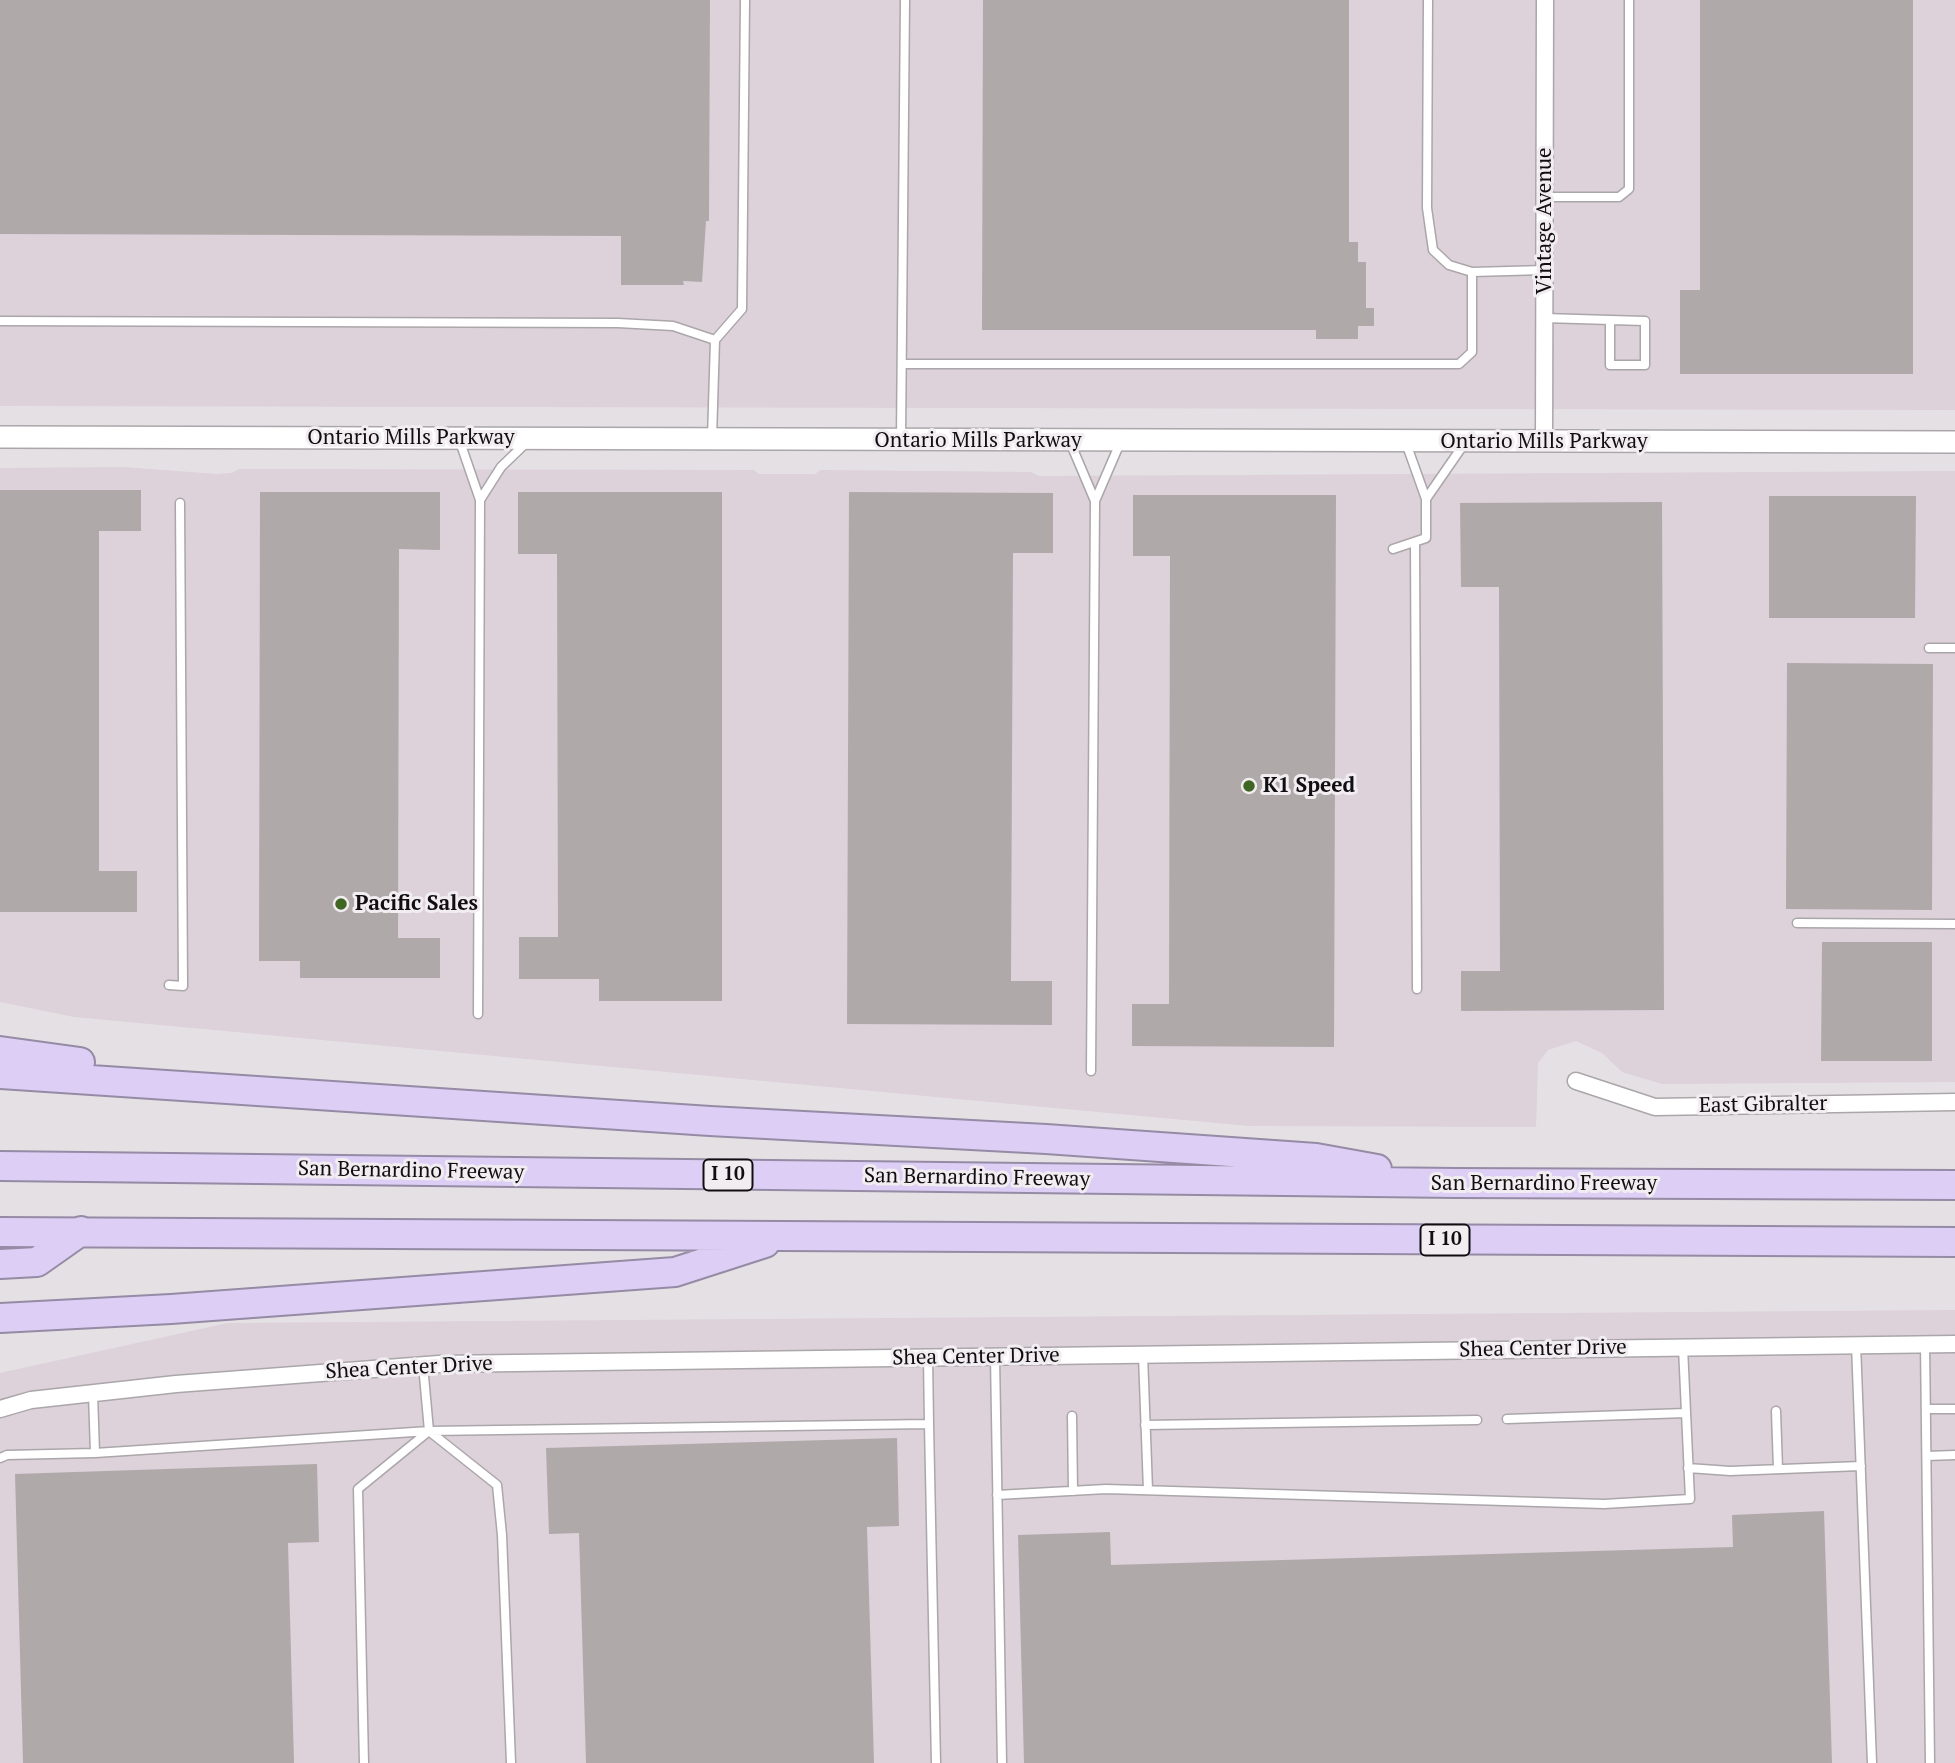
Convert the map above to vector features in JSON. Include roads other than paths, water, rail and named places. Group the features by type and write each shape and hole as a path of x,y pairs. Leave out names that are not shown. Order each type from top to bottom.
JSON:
{"highway":[{"path":"0,1051 322,1093"},
{"path":"0,1074 1316,1158 1456,1183"},
{"name":"San Bernardino Freeway","path":"0,1166 1456,1183 1955,1185"},
{"path":"0,1264 37,1262 81,1231"},
{"name":"I 10","path":"0,1232 1955,1242"},
{"path":"0,1318 171,1310 675,1272 790,1235"}],"main road":[{"name":"Ontario Mills Parkway","path":"0,437 1955,442"}],"street":[{"name":"Vintage Avenue","path":"1544,442 1545,0"},
{"name":"East Gibralter","path":"1576,1081 1655,1107 1955,1102"},
{"name":"Shea Center Drive","path":"0,1409 32,1400 424,1365 1955,1343"}],"lane":[{"path":"712,439 715,340 742,309 745,0"},
{"path":"901,440 905,0"},
{"path":"1428,0 1427,208 1433,250 1449,265 1472,272 1545,270"},
{"path":"1545,197 1619,197 1629,189 1629,0"},
{"path":"902,364 1459,364 1472,352 1472,272"},
{"path":"1544,318 1646,321 1645,365 1610,365 1610,320"},
{"path":"0,321 618,323 673,327 715,340"},
{"path":"459,439 480,500 478,1014"},
{"path":"480,500 501,467 530,439"},
{"path":"1069,441 1095,501"},
{"path":"1091,1071 1095,501 1121,441"},
{"path":"1393,549 1426,538 1426,499 1405,442"},
{"path":"1426,499 1466,442"},
{"path":"169,985 183,986 180,503"},
{"path":"1415,542 1417,989"},
{"path":"1929,648 1955,648"},
{"path":"1797,923 1955,924"},
{"path":"1925,1343 1930,1763"},
{"path":"1856,1344 1872,1763"},
{"path":"997,1495 1148,1490 1604,1504 1690,1499 1683,1347"},
{"path":"1143,1355 1148,1490"},
{"path":"995,1357 1002,1763"},
{"path":"928,1358 936,1763"},
{"path":"424,1365 429,1431 497,1485 511,1763"},
{"path":"93,1394 95,1452"},
{"path":"1926,1409 1955,1409"},
{"path":"1776,1411 1778,1469"},
{"path":"1507,1419 1686,1413"},
{"path":"1072,1416 1073,1491"},
{"path":"1145,1425 1477,1420"},
{"path":"0,1458 7,1455 429,1431 929,1424"},
{"path":"364,1763 358,1489 429,1431"},
{"path":"1927,1456 1955,1455"},
{"path":"1688,1468 1861,1466"}],"place":[{"name":"K1 Speed","path":"1249,786"},
{"name":"Pacific Sales","path":"341,904"}]}
